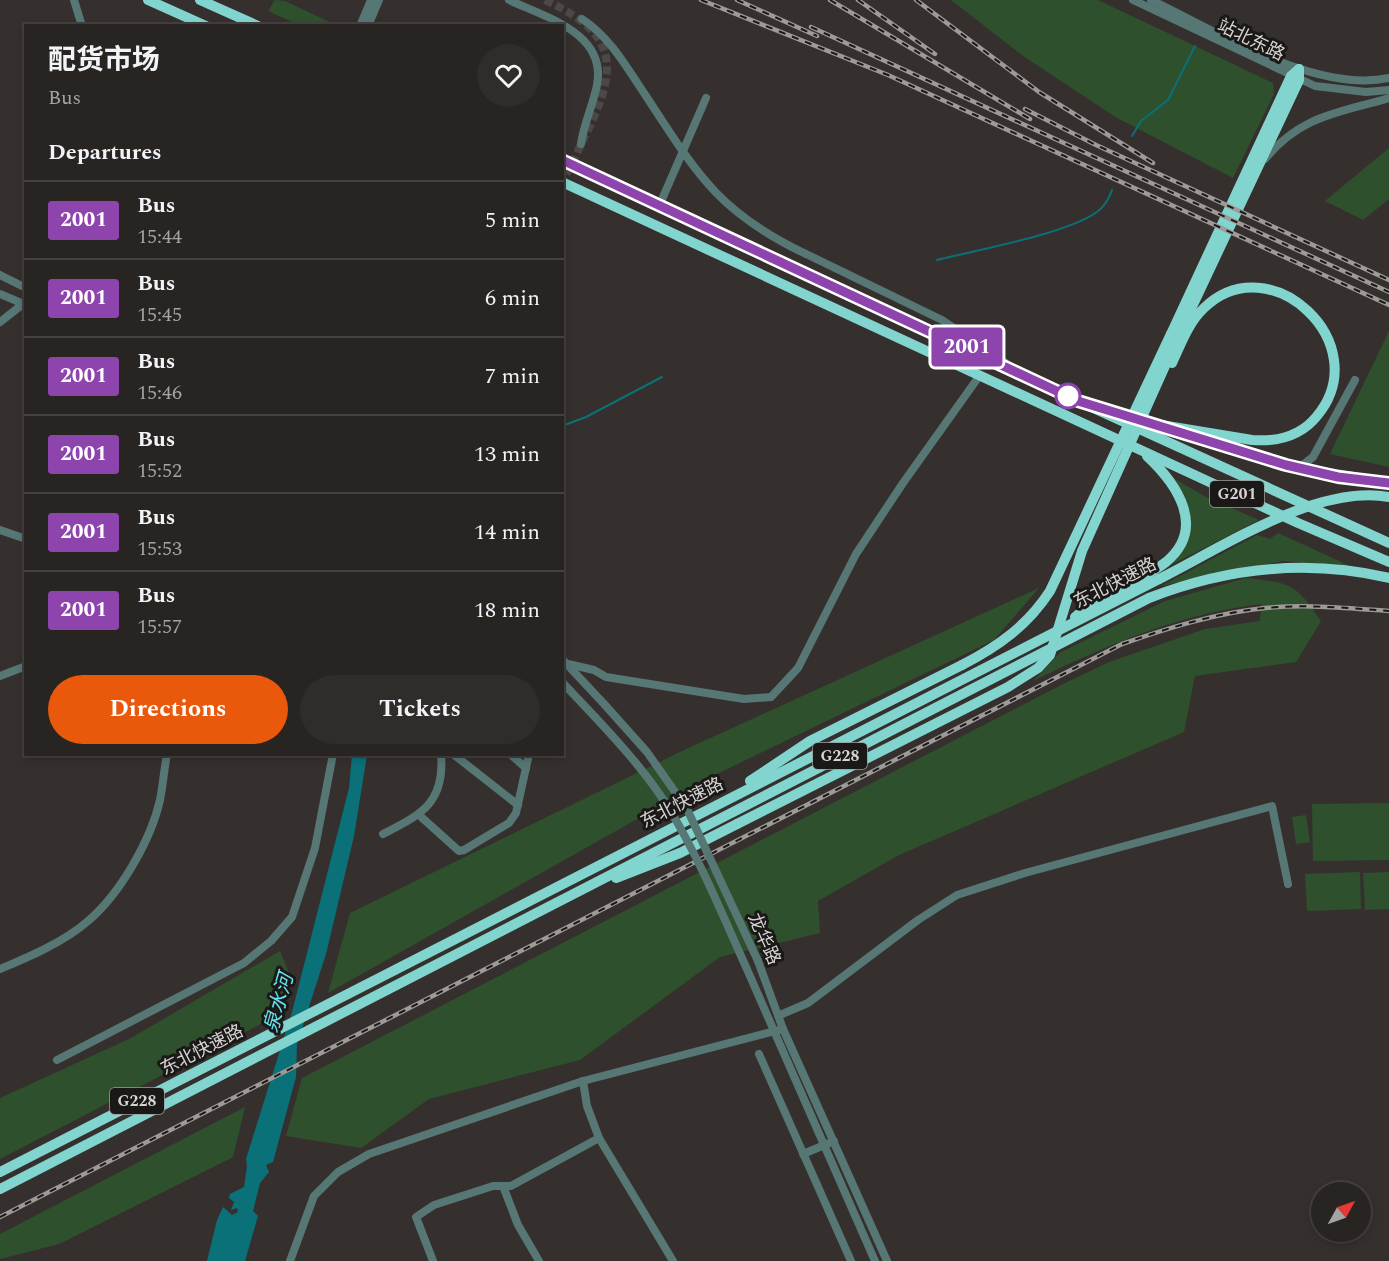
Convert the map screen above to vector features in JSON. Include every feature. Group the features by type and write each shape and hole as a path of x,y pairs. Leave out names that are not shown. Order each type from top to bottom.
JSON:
{"highway":[{"path":"148,0 202,24"},
{"path":"200,0 254,24"},
{"path":"717,804 810,741 962,665 1014,633 1035,613 1050,591 1177,337 1254,175 1296,75"},
{"path":"579,891 659,862 1014,684 1038,668 1054,646 1082,551 1296,75"},
{"name":"G201","path":"564,161 1014,369 1078,401 1389,543"},
{"name":"G201","path":"564,183 1389,562"},
{"path":"1161,425 1252,440 1279,440 1308,426 1322,410 1333,387 1335,363 1323,328 1298,302 1275,291 1241,290 1221,296 1202,309 1177,337"},
{"path":"1078,401 1299,468 1389,483"},
{"path":"1060,629 1097,599 1161,565 1172,555 1182,539 1185,510 1177,491 1157,465 1132,445"},
{"name":"东北快速路","path":"0,1172 1060,629 1317,502 1350,495 1389,497"},
{"name":"东北快速路","path":"0,1189 1134,605 1164,592 1218,576 1267,569 1325,568 1389,578"}],"street":[{"path":"74,0 81,24"},
{"path":"361,24 371,0"},
{"path":"369,24 380,0"},
{"path":"508,0 562,24"},
{"name":"站北东路","path":"1151,0 1296,75"},
{"name":"站北东路","path":"1138,1 1296,75"},
{"path":"582,19 594,27 613,47 689,161 715,194 753,226 942,320 1014,369"},
{"path":"564,25 582,38 594,55 598,74 597,85 585,119 581,144"},
{"path":"1296,75 1349,80 1389,78"},
{"path":"1296,75 1332,89 1366,92 1389,90"},
{"path":"660,204 706,98"},
{"path":"1254,175 1271,152 1306,124 1334,111 1389,98"},
{"path":"0,275 24,287"},
{"path":"0,294 24,304"},
{"path":"0,322 8,313 24,304"},
{"path":"0,309 8,313"},
{"path":"565,662 594,670 606,677 744,699 771,697 798,668 856,554 980,375"},
{"path":"1299,468 1313,457 1355,380"},
{"path":"0,530 24,538"},
{"name":"龙华路","path":"565,662 647,752 687,809 758,961 780,1015 783,1029 887,1261"},
{"path":"0,676 24,667"},
{"name":"龙华路","path":"564,684 626,751 669,808 693,852 875,1261"},
{"path":"0,969 60,940 89,921 111,895 134,865 160,802 166,756"},
{"path":"57,1060 244,963 271,941 292,917 315,848 333,756"},
{"path":"383,834 419,815 427,807 438,791 442,775 441,756"},
{"path":"456,756 518,805"},
{"path":"512,756 526,768"},
{"path":"419,815 459,851 509,822 518,805 529,756"},
{"path":"780,1015 808,1003 918,920 957,895 1025,873 1272,806 1288,884"},
{"path":"290,1261 314,1196 338,1172 369,1154 583,1081 783,1029"},
{"path":"759,1054 851,1261"},
{"path":"583,1081 587,1106 599,1138 673,1261"},
{"path":"433,1261 416,1217 434,1205 493,1186 511,1186 599,1138"},
{"path":"803,1154 822,1143 834,1141"},
{"path":"503,1186 518,1226 539,1261"}],"green space":[{"path":"275,0 285,1 334,24 297,24 268,11"},
{"path":"951,0 1098,0 1273,83 1274,94 1233,178 1117,118 1023,56"},
{"path":"1389,148 1389,199 1363,220 1325,201"},
{"path":"1389,331 1389,467 1330,454"},
{"path":"1175,479 1206,497 1259,520 1165,568 1190,526 1185,496"},
{"path":"1278,533 1350,566 1283,561 1161,586 1257,535 1270,539"},
{"path":"1246,578 1273,581 1291,587 1305,599 1321,621 1296,662 1195,676 1184,732 899,855 818,901 820,933 720,957 580,1060 429,1099 361,1148 286,1136 302,1078 1109,662 1205,629 1260,621 1261,604 1200,615 1116,643 1033,681 1061,652 1165,601"},
{"path":"1039,588 994,640 717,774 328,993 350,913 684,750"},
{"path":"1389,803 1389,860 1313,861 1312,804"},
{"path":"1306,815 1310,842 1296,844 1292,817"},
{"path":"1360,872 1361,909 1307,911 1305,874"},
{"path":"1389,872 1389,909 1365,910 1363,873"},
{"path":"280,951 290,975 280,1014 0,1159 0,1098 131,1038"},
{"path":"245,1107 233,1157 59,1244 0,1259 0,1234"}],"water":[{"name":"泉水河","path":"352,756 367,756 354,836 326,954 297,1044 296,1077 273,1162 266,1165 269,1172 260,1183 253,1211 258,1216 245,1261 207,1261 217,1220 223,1207 232,1215 238,1212 237,1208 231,1210 234,1202 229,1198 230,1194 244,1187 246,1159 292,1012 349,788"}],"waterway":[{"path":"1132,136 1141,121 1168,100 1195,46"},
{"path":"937,260 1043,234 1083,220 1102,207 1112,190"},
{"path":"564,425 586,417 662,377"}],"tunnel":[{"path":"545,0 569,12 586,25 598,39 605,53 607,69 598,108 564,177"}],"railway":[{"path":"701,0 888,75 1389,305"},
{"path":"737,0 817,36"},
{"path":"830,0 1030,119"},
{"path":"858,0 935,54"},
{"path":"916,0 1039,92 1153,163"},
{"path":"811,27 1389,292"},
{"path":"1025,109 1096,145 1389,280"},
{"path":"0,1217 1122,644 1192,622 1228,613 1265,608 1311,606 1389,611"}],"bus line":[{"name":"2001","path":"564,161 1014,369 1078,401 1286,465 1338,477 1389,483"}]}
